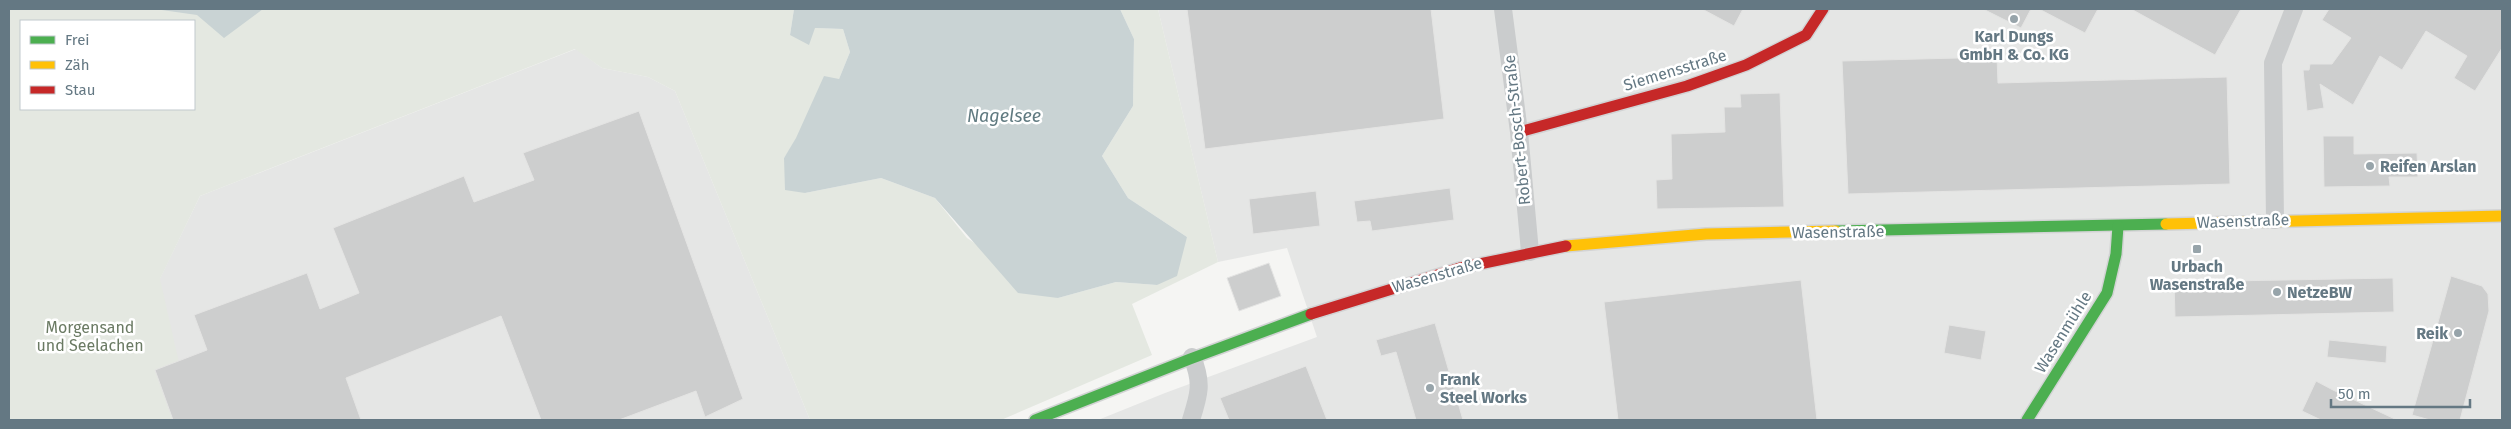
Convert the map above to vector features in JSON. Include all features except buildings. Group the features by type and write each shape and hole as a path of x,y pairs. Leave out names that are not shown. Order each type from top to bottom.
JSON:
{"street":[{"name":"Robert-Bosch-Straße","path":"1503,9 1519,132 1530,252"},
{"name":"Siemensstraße","path":"1519,132 1687,86 1746,65 1806,35 1823,9"},
{"path":"2274,220 2273,63 2294,9"},
{"name":"Wasenstraße","path":"1035,420 1288,322 1387,289 1453,269 1530,252 1580,244 1706,234 2502,216"},
{"name":"Wasenmühle","path":"2027,420 2106,293 2116,254 2118,226"},
{"path":"1190,420 1199,389 1199,375 1192,358"}],"shaded area":[{"path":"1158,9 2502,9 2502,420 1098,420 1165,393 1317,337 1287,248 1218,262"},
{"path":"576,49 602,68 648,77 675,91 810,420 166,420 132,336 200,196"}],"green space":[{"name":"Morgensand und Seelachen","path":"9,9 794,9 790,35 815,28 843,29 850,52 839,79 784,158 805,193 881,178 935,198 967,238 1058,298 1116,282 1157,285 1187,237 1128,198 1102,156 1133,106 1134,39 1120,9 1158,9 1218,262 1132,304 1152,355 1001,420 810,420 675,91 648,77 602,68 575,49 200,196 160,279 192,420 9,420"}],"water":[{"path":"155,9 263,9 224,38 197,15"},
{"name":"Nagelsee","path":"794,9 1120,9 1134,39 1133,106 1102,156 1128,198 1187,237 1177,276 1157,285 1116,282 1058,298 1018,293 935,198 881,178 805,193 785,190 784,158 796,138 824,76 839,79 850,52 843,29 815,28 809,45 790,35"}],"traffic: fast":[{"path":"1836,231 2166,224"},
{"path":"2027,420 2107,293 2116,254 2118,226"},
{"path":"1035,420 1311,314"}],"traffic: slow":[{"path":"2166,224 2502,216"},
{"path":"1566,246 1706,234 1836,231"}],"traffic: jam":[{"path":"1519,132 1687,86 1746,65 1806,35 1823,9"},
{"path":"1311,314 1460,268 1566,246"}],"place":[{"name":"Karl Dungs GmbH & Co. KG","path":"2014,19"},
{"name":"Reifen Arslan","path":"2370,166"},
{"name":"Urbach Wasenstraße","path":"2197,249"},
{"name":"NetzeBW","path":"2277,292"},
{"name":"Reik","path":"2458,333"},
{"name":"Frank Steel Works","path":"1430,388"}]}
